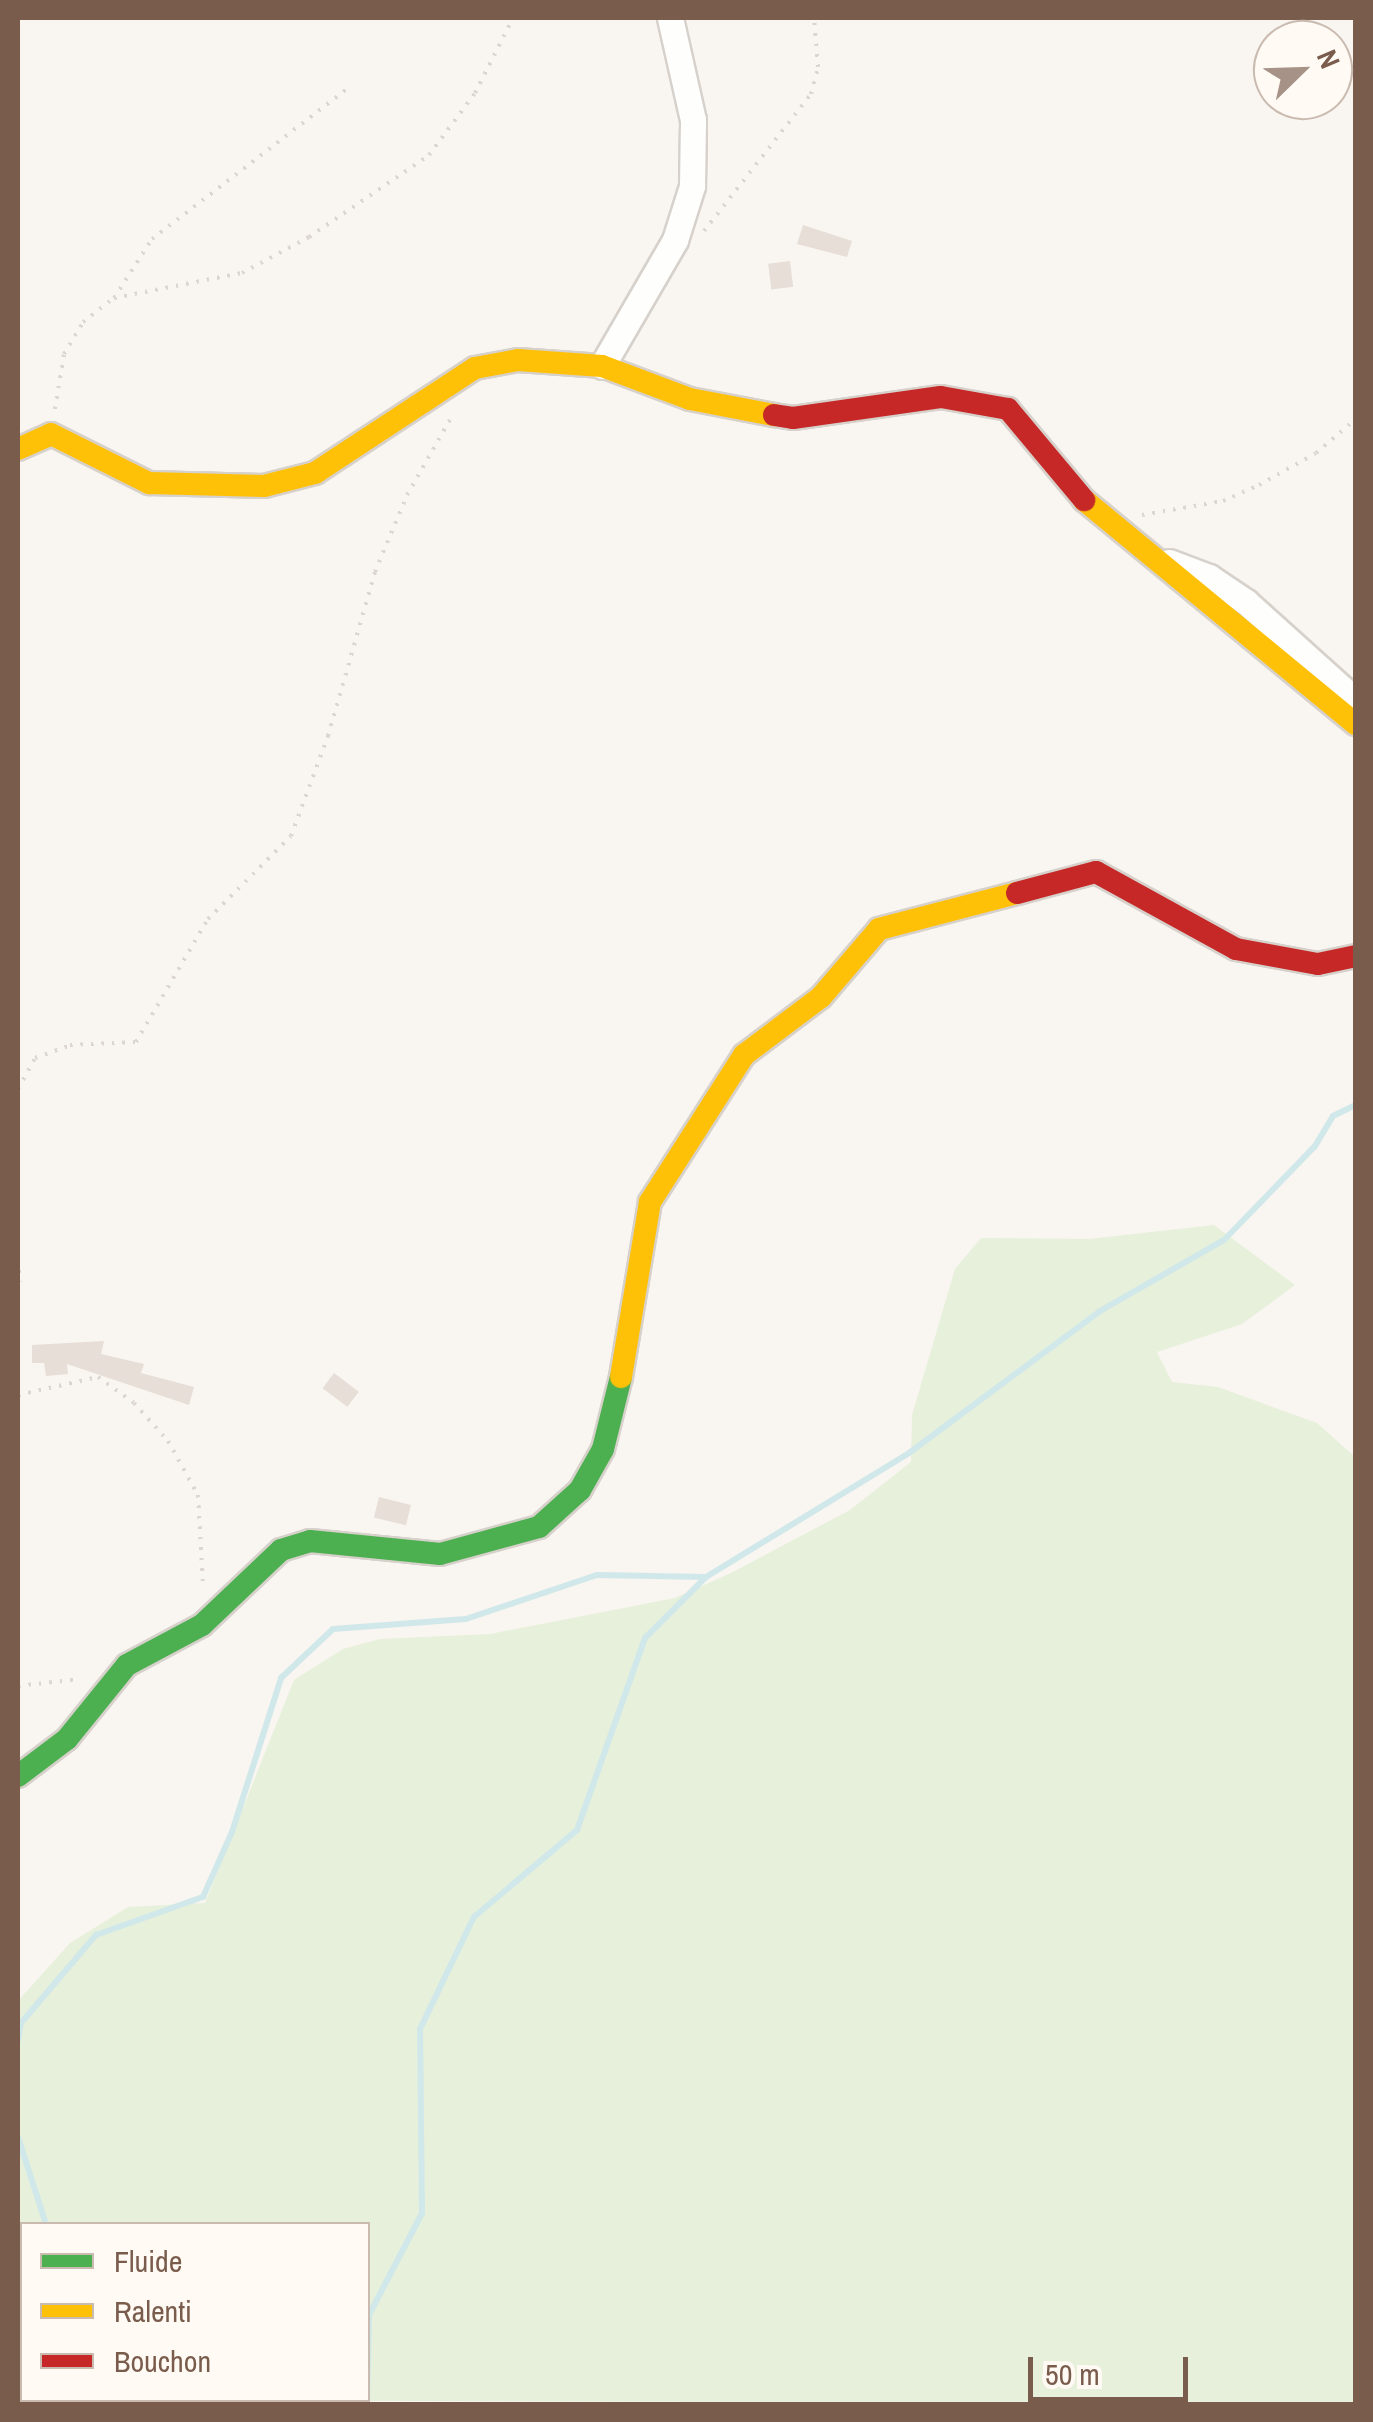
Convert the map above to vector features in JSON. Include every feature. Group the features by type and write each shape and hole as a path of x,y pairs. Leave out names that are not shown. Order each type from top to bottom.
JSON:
{"street":[{"path":"602,366 666,253 692,186 693,120 670,18"},
{"path":"18,449 51,434 149,484 264,486 314,473 475,368 518,360 602,366 690,399 792,418 940,397 1008,409 1082,499 1356,724"},
{"path":"1154,557 1209,577 1246,602 1356,700"},
{"path":"18,1776 68,1739 127,1665 202,1625 280,1550 310,1540 440,1554 539,1527 580,1490 618,1398 650,1202 744,1055 821,998 879,929 1096,872 1236,949 1318,964 1356,956"}],"path":[{"path":"114,298 242,273 390,185 429,155 475,94 513,18"},
{"path":"666,253 698,240 810,94 818,67 814,18"},
{"path":"51,434 64,354 83,322 114,298 152,238 348,88"},
{"path":"18,1089 35,1058 70,1044 136,1042 208,919 290,836 328,736 375,572 407,495 452,416"},
{"path":"1120,531 1148,510 1223,502 1259,485 1316,452 1356,419"},
{"path":"18,1260 20,1282"},
{"path":"18,1394 98,1377 168,1440 198,1495 202,1625"},
{"path":"18,1686 56,1687 92,1676"}],"green space":[{"path":"1214,1225 1295,1285 1242,1324 1157,1352 1172,1382 1218,1387 1317,1423 1355,1457 1355,2404 370,2401 370,2222 20,2222 20,2228 18,2001 70,1943 128,1907 205,1903 294,1680 343,1649 380,1639 490,1634 675,1598 850,1510 911,1462 912,1415 955,1269 981,1238 1089,1239"}],"building":[{"path":"803,225 852,241 847,257 797,244"},
{"path":"790,261 793,287 771,289 768,264"},
{"path":"104,1341 101,1354 144,1364 141,1373 194,1387 189,1405 67,1364 68,1374 46,1376 44,1363 32,1363 32,1345"},
{"path":"334,1373 359,1392 347,1407 323,1388"},
{"path":"379,1497 411,1505 406,1525 374,1517"}],"waterway":[{"path":"18,2040 21,2023 96,1935 203,1897 232,1832 281,1678 333,1629 466,1619 597,1575 706,1577 909,1453 1100,1311 1224,1240 1315,1146 1333,1116 1356,1105"},
{"path":"370,2313 422,2213 420,2029 474,1917 577,1830 645,1638 706,1577"},
{"path":"18,2137 45,2222"}],"traffic: fast":[{"path":"18,1776 67,1739 127,1665 202,1625 281,1550 310,1541 440,1554 539,1527 580,1490 603,1449 621,1377"}],"traffic: slow":[{"path":"18,449 51,434 149,483 264,486 315,473 475,368 518,360 602,366 690,399 774,415"},
{"path":"1084,500 1356,724"},
{"path":"621,1377 650,1202 744,1055 821,997 879,929 1017,893"}],"traffic: jam":[{"path":"774,415 793,418 941,397 1008,409 1084,500"},
{"path":"1017,893 1096,872 1236,949 1318,964 1356,956"}]}
